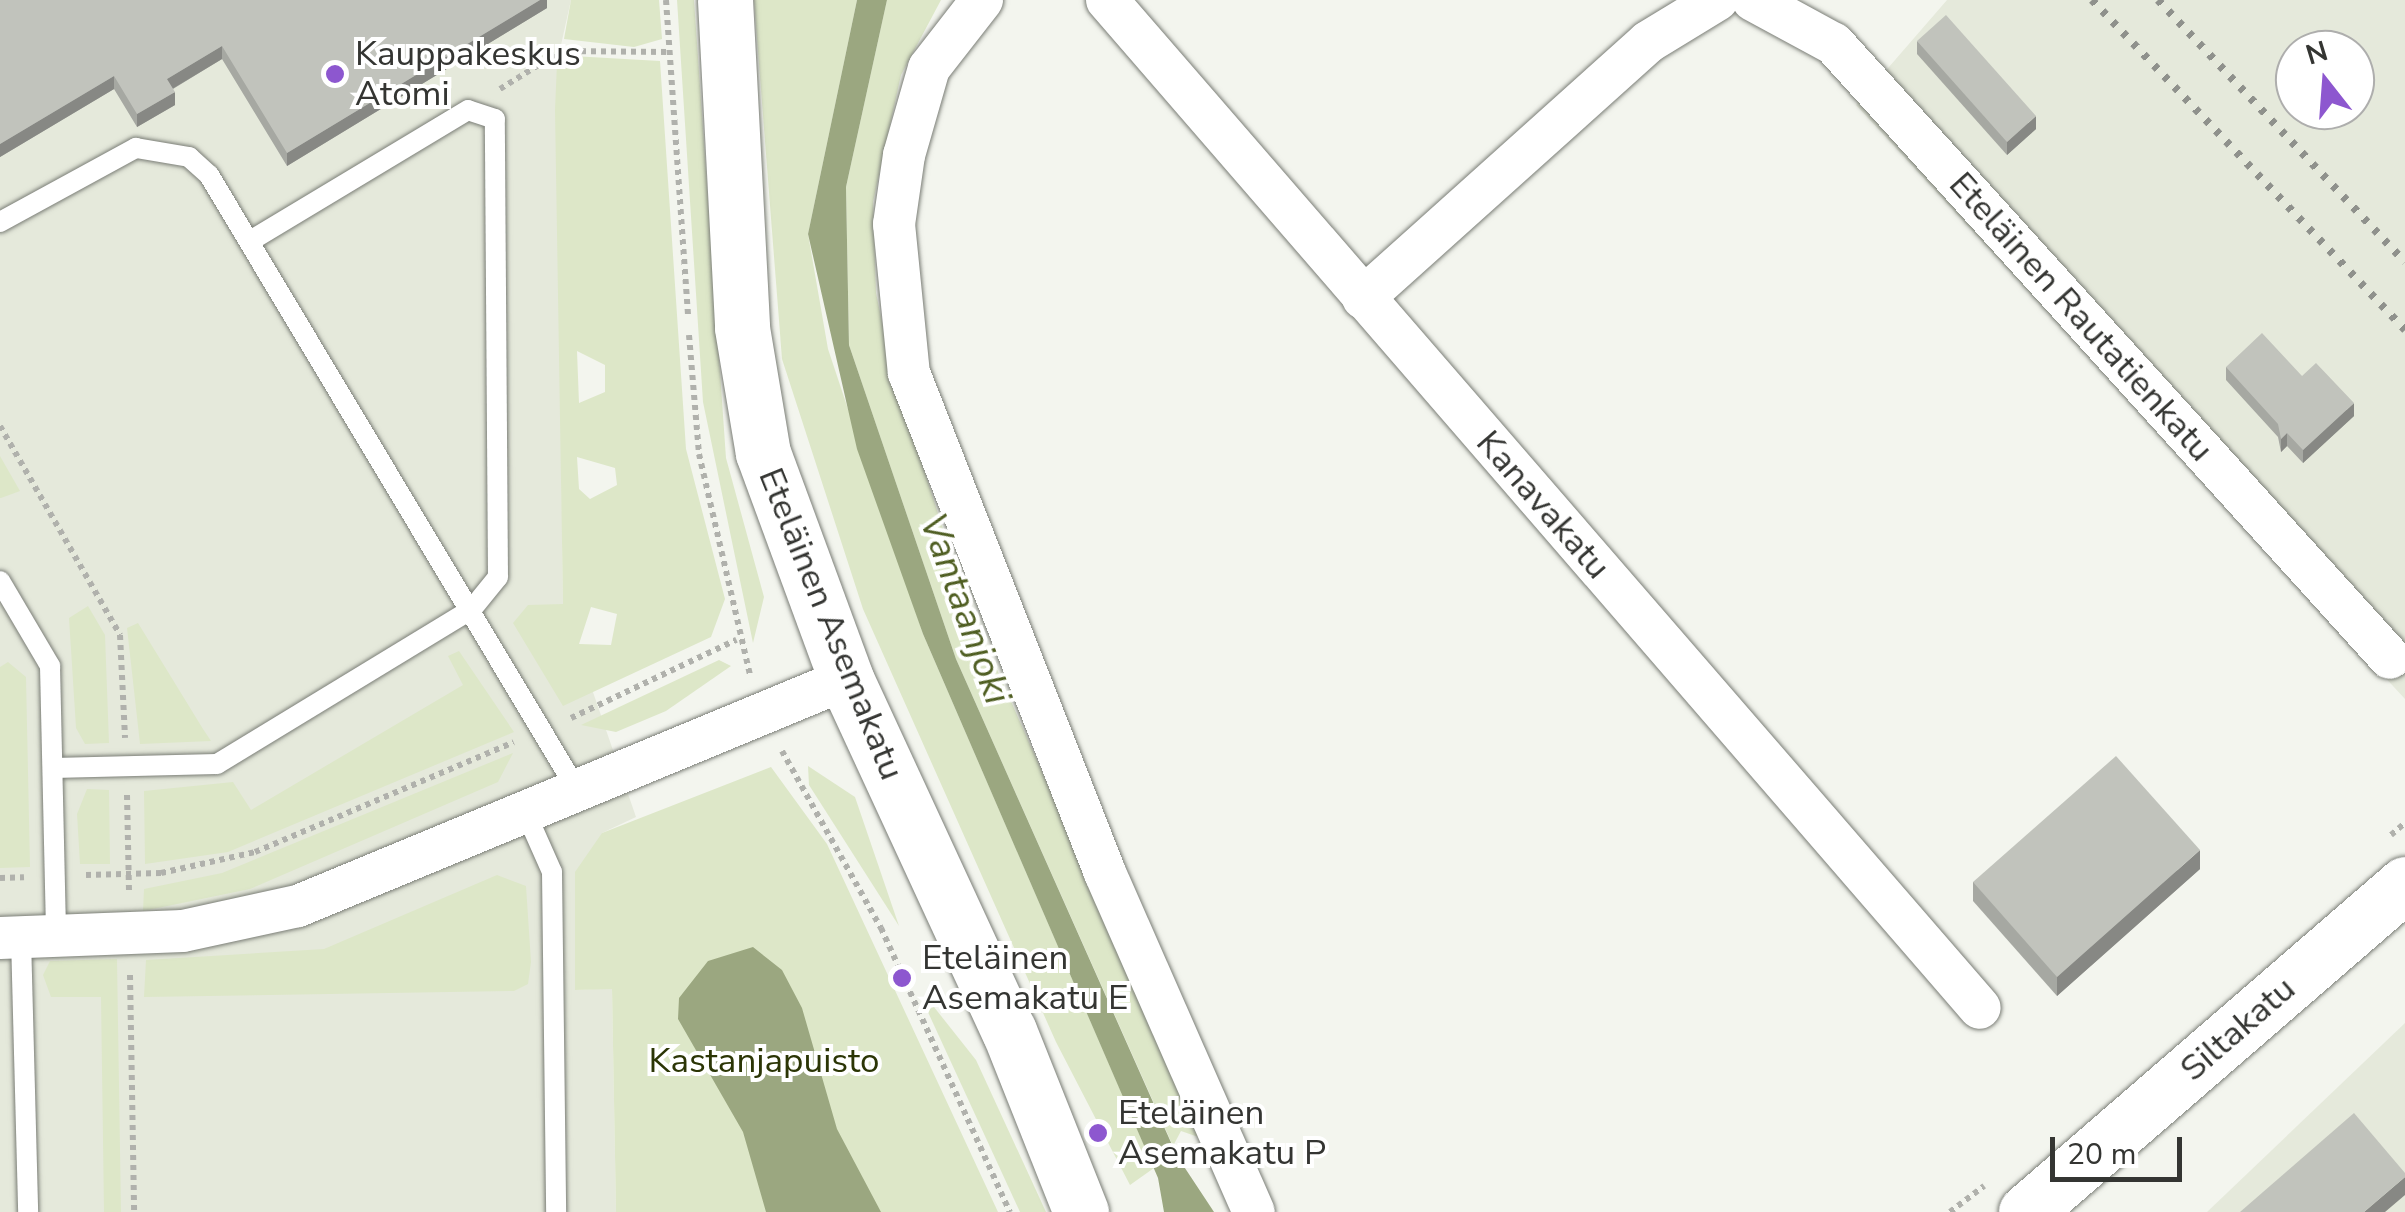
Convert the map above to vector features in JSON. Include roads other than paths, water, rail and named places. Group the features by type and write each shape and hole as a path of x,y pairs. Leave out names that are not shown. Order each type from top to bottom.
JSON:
{"street":[{"name":"Eteläinen Asemakatu","path":"725,0 750,391 778,501 846,678 1009,1030 1081,1212"},
{"path":"982,0 929,68 904,156 894,224 909,373 1105,872 1254,1212"},
{"name":"Kanavakatu","path":"1107,0 1980,1008"},
{"path":"1363,298 1648,42 1717,0"},
{"name":"Eteläinen Rautatienkatu","path":"1753,0 1834,44 2390,658"},
{"path":"26,937 129,935 237,924 298,906 846,678"},
{"name":"Siltakatu","path":"2026,1212 2405,884"}],"lane":[{"path":"52,768 217,764 472,609 502,556 495,118 468,110 250,242"},
{"path":"0,222 107,160 160,148 209,175 546,728 577,790"},
{"path":"0,581 50,666 54,876 26,937 28,1212"},
{"path":"526,811 552,872 556,1212"}],"railway":[{"path":"2092,0 2405,330"},
{"path":"2158,0 2405,262"}],"place":[{"name":"Kauppakeskus Atomi","path":"335,74"},
{"name":"Eteläinen Asemakatu E","path":"902,978"},
{"name":"Eteläinen Asemakatu P","path":"1098,1133"}],"water label":[{"name":"Vantaanjoki","path":"965,609"}],"park label":[{"name":"Kastanjapuisto","path":"764,1061"}]}
